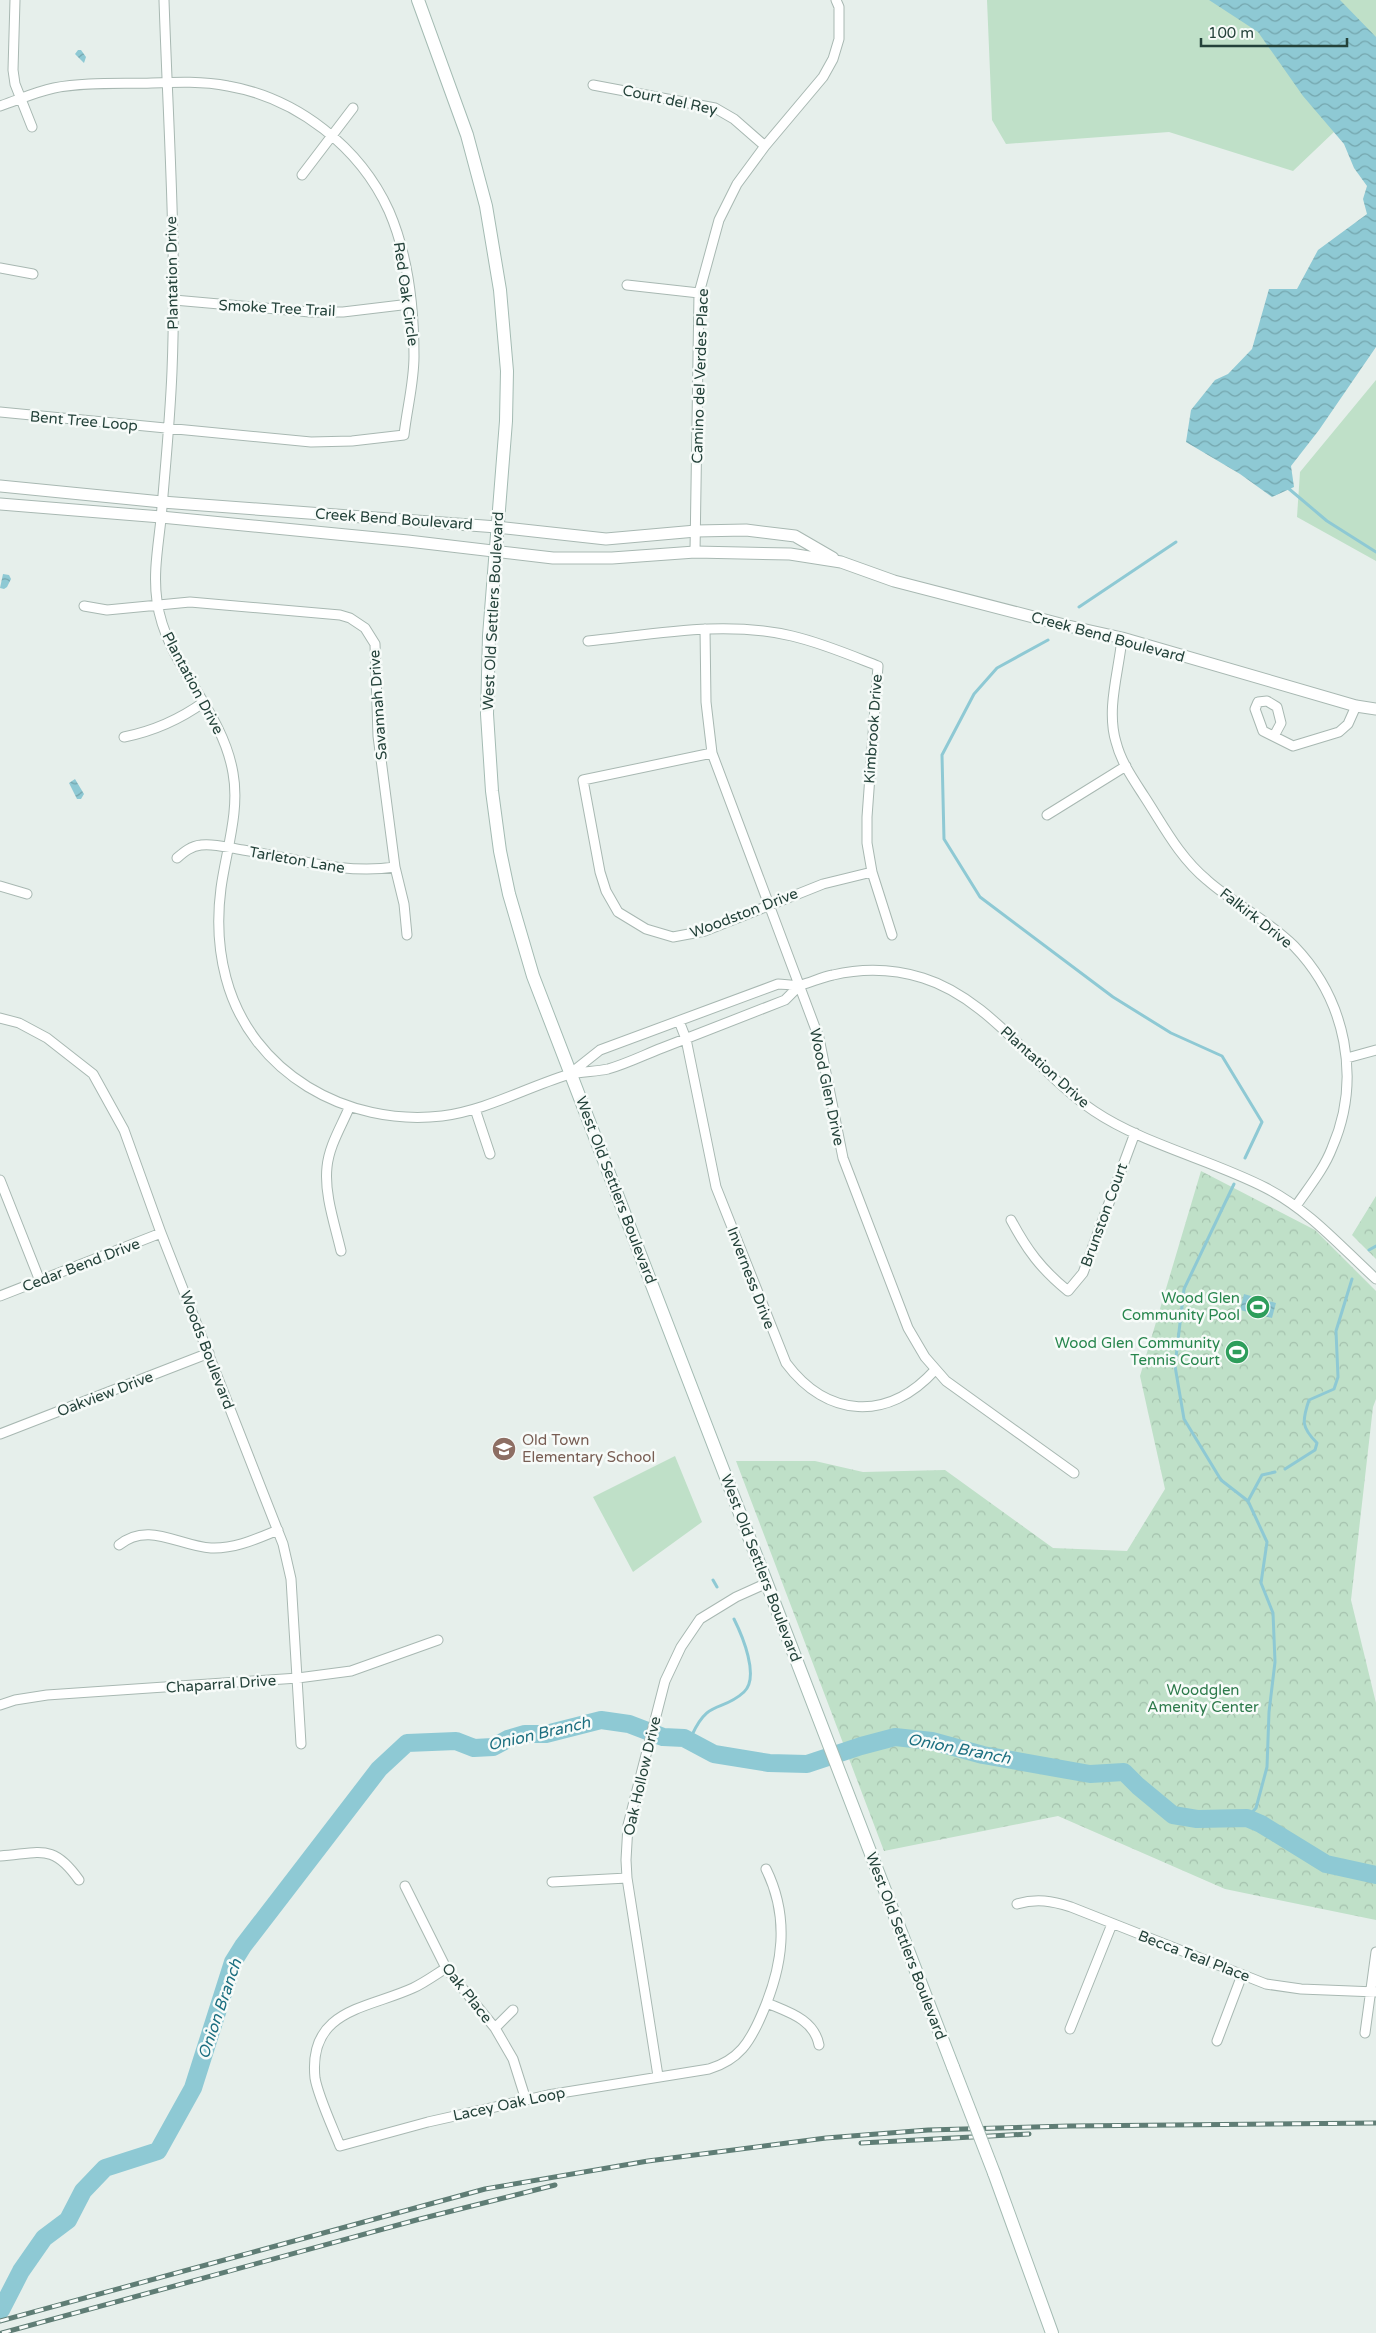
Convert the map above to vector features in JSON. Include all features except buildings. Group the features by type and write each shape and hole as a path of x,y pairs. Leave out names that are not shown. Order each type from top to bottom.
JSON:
{"main road":[{"name":"West Old Settlers Boulevard","path":"418,0 468,135 486,206 500,290 506,371 506,421 486,684 492,791 500,851 509,894 533,976 994,2173 1052,2333"}],"street":[{"path":"15,0 13,70 17,90 22,98 32,127"},
{"name":"Plantation Drive","path":"164,0 174,300 169,429 155,572 157,604 169,644 222,734 234,776 234,809 220,904 219,935 227,983 239,1013 266,1053 290,1076 317,1094 349,1108 406,1117 443,1116 491,1105 571,1073 607,1069 785,1000 800,985"},
{"name":"Camino del Verdes Place","path":"696,552 699,293 719,220 737,184 765,146 823,77 833,59 839,40 839,8 836,0"},
{"name":"Red Oak Circle","path":"0,106 53,88 70,86 167,82 219,84 261,94 298,112 332,136 364,170 389,212 404,260 414,357 404,435 328,442 169,429"},
{"name":"Court del Rey","path":"594,85 716,108 734,119 765,146"},
{"path":"302,175 354,108"},
{"path":"0,268 33,274"},
{"path":"627,284 699,293"},
{"name":"Smoke Tree Trail","path":"174,300 310,312 343,312 410,304"},
{"name":"Bent Tree Loop","path":"0,412 169,429"},
{"name":"Creek Bend Boulevard","path":"0,486 162,502 497,527 606,539 696,531 746,530 794,536 841,562 894,581 1122,638 1356,706 1376,709"},
{"name":"Creek Bend Boulevard","path":"0,504 161,517 495,550 553,558 612,558 696,552 790,554 841,562"},
{"name":"Savannah Drive","path":"84,606 107,610 190,602 340,615 350,618 365,628 375,644 378,736 396,867 408,935"},
{"name":"Kimbrook Drive","path":"588,641 705,629 739,628 792,636 820,644 878,666 867,817 867,843 872,872 892,935"},
{"name":"Wood Glen Drive","path":"705,629 706,702 712,753 722,787 819,1038 843,1158 908,1328 916,1345 946,1381 1074,1473"},
{"name":"Falkirk Drive","path":"1122,638 1112,709 1112,726 1115,742 1126,766 1174,843 1190,863 1208,881 1281,934 1316,973 1338,1018 1347,1058 1346,1100 1338,1134 1324,1165 1296,1206"},
{"path":"124,738 162,727 177,720 204,702"},
{"path":"1274,736 1293,746 1338,732 1348,724 1356,706"},
{"name":"Woodston Drive","path":"712,753 583,780 600,872 606,891 618,912 646,930 673,937 705,931 823,884 872,872"},
{"path":"1047,815 1126,766"},
{"name":"Tarleton Lane","path":"177,858 186,850 202,844 335,868 361,870 396,867"},
{"path":"0,886 27,894"},
{"name":"Plantation Drive","path":"571,1073 600,1050 778,984 800,985 832,975 866,970 908,974 941,984 963,997 983,1012 1082,1103 1111,1122 1217,1164 1265,1187 1296,1206 1376,1279"},
{"name":"Woods Boulevard","path":"0,1018 19,1023 47,1038 93,1074 124,1130 161,1233 278,1530 288,1561 291,1579 301,1744"},
{"name":"Inverness Drive","path":"679,1021 686,1039 713,1179 786,1363 796,1377 816,1394 836,1403 858,1407 880,1405 893,1401 924,1382 935,1370"},
{"path":"1347,1058 1376,1050"},
{"path":"341,1251 327,1187 327,1166 330,1152 349,1108"},
{"path":"475,1109 490,1154"},
{"name":"Brunston Court","path":"1011,1220 1026,1248 1052,1278 1068,1291 1083,1273 1135,1132"},
{"path":"0,1180 40,1281"},
{"name":"Cedar Bend Drive","path":"0,1296 161,1233"},
{"name":"Oakview Drive","path":"0,1434 209,1353"},
{"path":"119,1545 136,1534 148,1533 196,1546 225,1548 247,1543 278,1530"},
{"name":"Oak Hollow Drive","path":"658,2076 627,1878 628,1825 665,1681 681,1647 700,1619 736,1597 767,1583"},
{"name":"Chaparral Drive","path":"0,1705 15,1700 47,1695 298,1678 352,1671 438,1640"},
{"path":"0,1856 50,1854 66,1862 79,1880"},
{"name":"Lacey Oak Loop","path":"446,1968 414,1988 341,2015 324,2032 316,2055 316,2080 340,2146 428,2122 526,2100 658,2076 709,2069 732,2060 750,2042 776,1977 782,1943 775,1892 766,1869"},
{"path":"552,1882 627,1878"},
{"name":"Oak Place","path":"404,1886 446,1968 495,2028 513,2059 526,2100"},
{"name":"Becca Teal Place","path":"1018,1904 1031,1900 1050,1901 1266,1984 1301,1989 1373,1992"},
{"path":"1070,2029 1112,1924"},
{"path":"1365,2033 1373,1992 1376,1952"},
{"path":"1217,2041 1242,1975"},
{"path":"767,2003 805,2021 816,2036 819,2045"},
{"path":"495,2028 514,2010"}],"green space":[{"path":"987,0 1376,0 1376,92 1293,171 1169,132 1006,144 992,120"},
{"path":"1376,380 1376,561 1297,517 1300,472"},
{"name":"Woodglen Amenity Center","path":"1201,1171 1315,1230 1376,1291 1376,1399 1373,1407 1351,1600 1376,1703 1376,1920 1225,1889 1058,1816 884,1851 736,1461 815,1461 863,1472 945,1470 1053,1548 1127,1551 1165,1489 1140,1376"},
{"path":"1376,1196 1376,1259 1352,1235"},
{"path":"675,1456 702,1522 633,1572 593,1497"}],"water":[{"path":"1209,0 1340,0 1376,37 1376,347 1319,430 1291,466 1294,487 1272,497 1240,474 1186,442 1191,410 1215,380 1228,374 1252,349 1269,289 1297,289 1318,250 1367,214 1363,199 1367,186 1354,168 1344,144 1303,96 1258,32"},
{"path":"78,50 81,50 86,57 84,63 75,54"},
{"path":"3,574 9,575 11,579 4,589 0,588"},
{"path":"75,779 84,794 81,799 77,799 69,783"},
{"name":"Wood Glen Community Pool","path":"1244,1294 1276,1303 1272,1318 1240,1310"}],"waterway":[{"path":"1288,488 1327,521 1376,552"},
{"path":"1079,607 1176,542"},
{"path":"1048,640 997,668 974,694 942,755 944,839 980,897 1113,997 1171,1033 1222,1056 1262,1122 1245,1158"},
{"path":"1234,1184 1184,1289 1175,1366 1184,1419 1221,1480 1248,1501"},
{"path":"1369,1250 1376,1246"},
{"path":"1285,1469 1315,1450 1317,1443 1306,1428 1304,1423 1305,1413 1309,1400 1334,1389 1338,1377 1336,1331 1352,1279"},
{"path":"1247,1818 1256,1808 1267,1767 1269,1712 1275,1662 1273,1613 1261,1583 1267,1542 1248,1501 1262,1475 1275,1472"},
{"path":"713,1580 717,1587"},
{"path":"684,1738 692,1735 698,1723 710,1711 736,1698 744,1692 748,1685 750,1677 748,1656 734,1619"},
{"name":"Onion Branch","path":"1,2310 21,2271 44,2238 68,2220 83,2191 105,2168 158,2151 193,2088 233,1962 243,1946 379,1769 407,1743 456,1741 474,1748 493,1747 508,1739 525,1734 546,1734 601,1720 629,1724 663,1737 684,1738 714,1754 769,1763 807,1764 895,1737 932,1741 983,1755 1090,1774 1124,1772 1173,1815 1197,1819 1247,1818 1261,1824 1326,1864 1376,1875"}],"railway":[{"path":"0,2321 485,2189 648,2161 826,2138 928,2130 1070,2126 1376,2123"},
{"path":"861,2143 1029,2134"},
{"path":"2,2333 420,2219 555,2185"}],"place":[{"name":"Wood Glen Community Pool","path":"1258,1307"},
{"name":"Wood Glen Community Tennis Court","path":"1237,1352"},
{"name":"Old Town Elementary School","path":"504,1449"}]}
